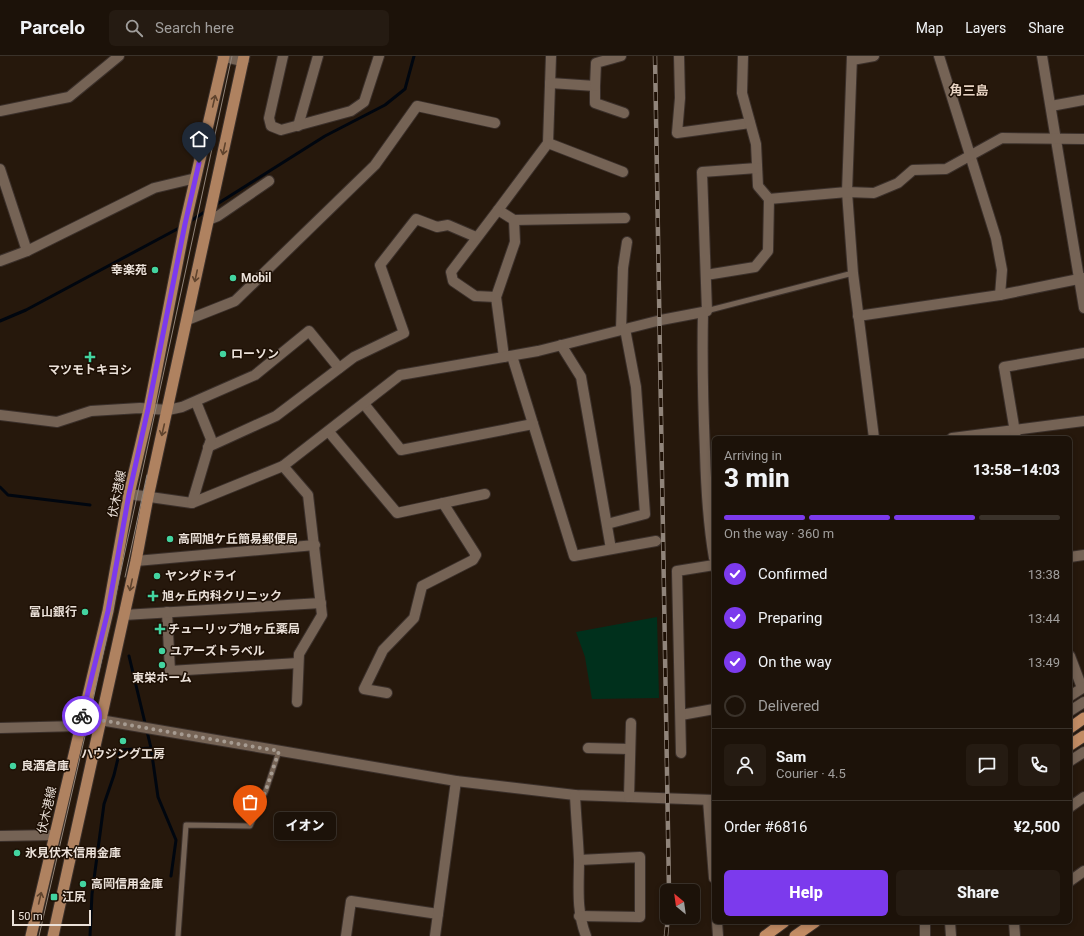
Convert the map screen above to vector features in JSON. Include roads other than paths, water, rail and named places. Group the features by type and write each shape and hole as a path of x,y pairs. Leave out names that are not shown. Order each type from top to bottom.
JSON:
{"highway":[{"path":"1072,727 1084,718"},
{"path":"1072,744 1084,736"},
{"path":"765,936 781,924"},
{"path":"796,936 812,924"}],"main road":[{"name":"伏木港線","path":"31,936 79,726 108,611 129,494 196,178 224,56"},
{"path":"53,936 136,561 148,497 243,58"}],"street":[{"path":"0,111 69,97 119,56"},
{"path":"224,56 243,58"},
{"path":"283,56 269,118 271,126 281,130 351,111 364,102 379,56"},
{"path":"298,126 318,56"},
{"path":"496,297 475,296 453,281 451,272 548,143 551,56"},
{"path":"622,56 596,63 595,103 624,113"},
{"path":"679,56 680,98 677,133 750,123"},
{"path":"706,275 755,267 768,251 769,198 758,186 756,144 742,93 743,56"},
{"path":"871,436 853,273 847,192 852,58 874,56"},
{"path":"939,56 996,238 1002,270 1000,295"},
{"path":"1042,56 1082,279 1084,308"},
{"path":"550,83 595,86"},
{"path":"1051,106 1084,100"},
{"path":"187,320 235,301 375,165 417,106 495,123"},
{"path":"769,198 847,192 874,194 898,183 913,170 946,169 1002,138 1084,139"},
{"path":"548,143 623,172"},
{"path":"712,537 702,374 706,275 702,172 757,168"},
{"path":"0,169 27,251"},
{"path":"0,261 27,251 154,188 196,178"},
{"path":"208,220 218,216 269,181"},
{"path":"498,210 514,220 625,218"},
{"path":"208,447 276,416 354,357 404,333 380,266 416,218 436,227 448,225 476,237"},
{"path":"514,220 515,242 496,297 508,356 533,424 574,556 656,542"},
{"path":"607,524 645,514 636,388 623,330 623,268 627,242"},
{"path":"858,316 1000,295 1082,279"},
{"path":"129,494 192,503 283,466 329,432 400,375 561,345 705,311"},
{"path":"0,415 57,422 91,411 148,409 168,410 182,408 255,375 309,331 340,368"},
{"path":"561,345 581,377 611,549"},
{"path":"1016,434 1004,368 1084,353"},
{"path":"192,503 211,439 196,402"},
{"path":"364,404 401,450 533,424"},
{"path":"965,436 1009,429 1016,434 1084,421"},
{"path":"329,432 397,513 485,494"},
{"path":"283,466 308,495 322,615 299,654 297,702"},
{"path":"387,693 364,689 383,650 414,618 422,586 473,560 476,555 443,503"},
{"path":"136,561 315,545"},
{"path":"1072,557 1084,555"},
{"path":"681,753 677,571 712,565"},
{"path":"124,615 321,603"},
{"path":"167,612 170,671 298,662"},
{"path":"1072,661 1083,688 1072,695"},
{"path":"1072,710 1084,702"},
{"path":"681,715 712,708"},
{"path":"0,728 79,726 100,720 456,781 575,795 711,800 712,826"},
{"path":"629,797 631,723"},
{"path":"588,748 630,749"},
{"path":"1072,760 1084,752"},
{"path":"435,936 456,781"},
{"path":"575,795 579,860 579,916 586,936"},
{"path":"1072,806 1084,797"},
{"path":"0,836 54,835"},
{"path":"579,860 640,857 640,916 579,916"},
{"path":"1072,880 1084,871"},
{"path":"346,936 351,901 438,914"},
{"path":"717,924 718,936"},
{"path":"925,924 925,936"},
{"path":"950,924 951,936"},
{"path":"1014,924 1015,936"}],"lane":[{"path":"705,311 853,273"},
{"path":"178,936 186,825 250,826 266,790 279,751"}],"waterway":[{"path":"214,206 325,136 385,105 405,89 414,56"},
{"path":"189,222 206,211"},
{"path":"0,321 26,310 181,227"},
{"path":"0,487 8,495 90,505"},
{"path":"129,656 151,748 158,797 176,840 171,876"},
{"path":"90,936 92,894 104,804 114,775 120,750 151,748"}],"tram line":[{"path":"39,936 88,723 232,56"},
{"path":"125,577 147,475"}],"railway":[{"path":"655,56 669,884"},
{"path":"666,936 667,924"}],"place":[{"name":"幸楽苑","path":"155,270"},
{"name":"Mobil","path":"233,278"},
{"name":"ローソン","path":"223,354"},
{"name":"マツモトキヨシ","path":"90,357"},
{"name":"高岡旭ケ丘簡易郵便局","path":"170,539"},
{"name":"ヤングドライ","path":"157,576"},
{"name":"旭ヶ丘内科クリニック","path":"153,596"},
{"name":"富山銀行","path":"85,612"},
{"name":"チューリップ旭ヶ丘薬局","path":"160,629"},
{"name":"ユアーズトラベル","path":"162,651"},
{"name":"東栄ホーム","path":"162,665"},
{"name":"ハウジング工房","path":"123,741"},
{"name":"良酒倉庫","path":"13,766"},
{"name":"イオン","path":"250,826"},
{"name":"氷見伏木信用金庫","path":"17,853"},
{"name":"高岡信用金庫","path":"83,884"},
{"name":"江尻","path":"54,897"}],"district":[{"name":"角三島","path":"969,90"}]}
